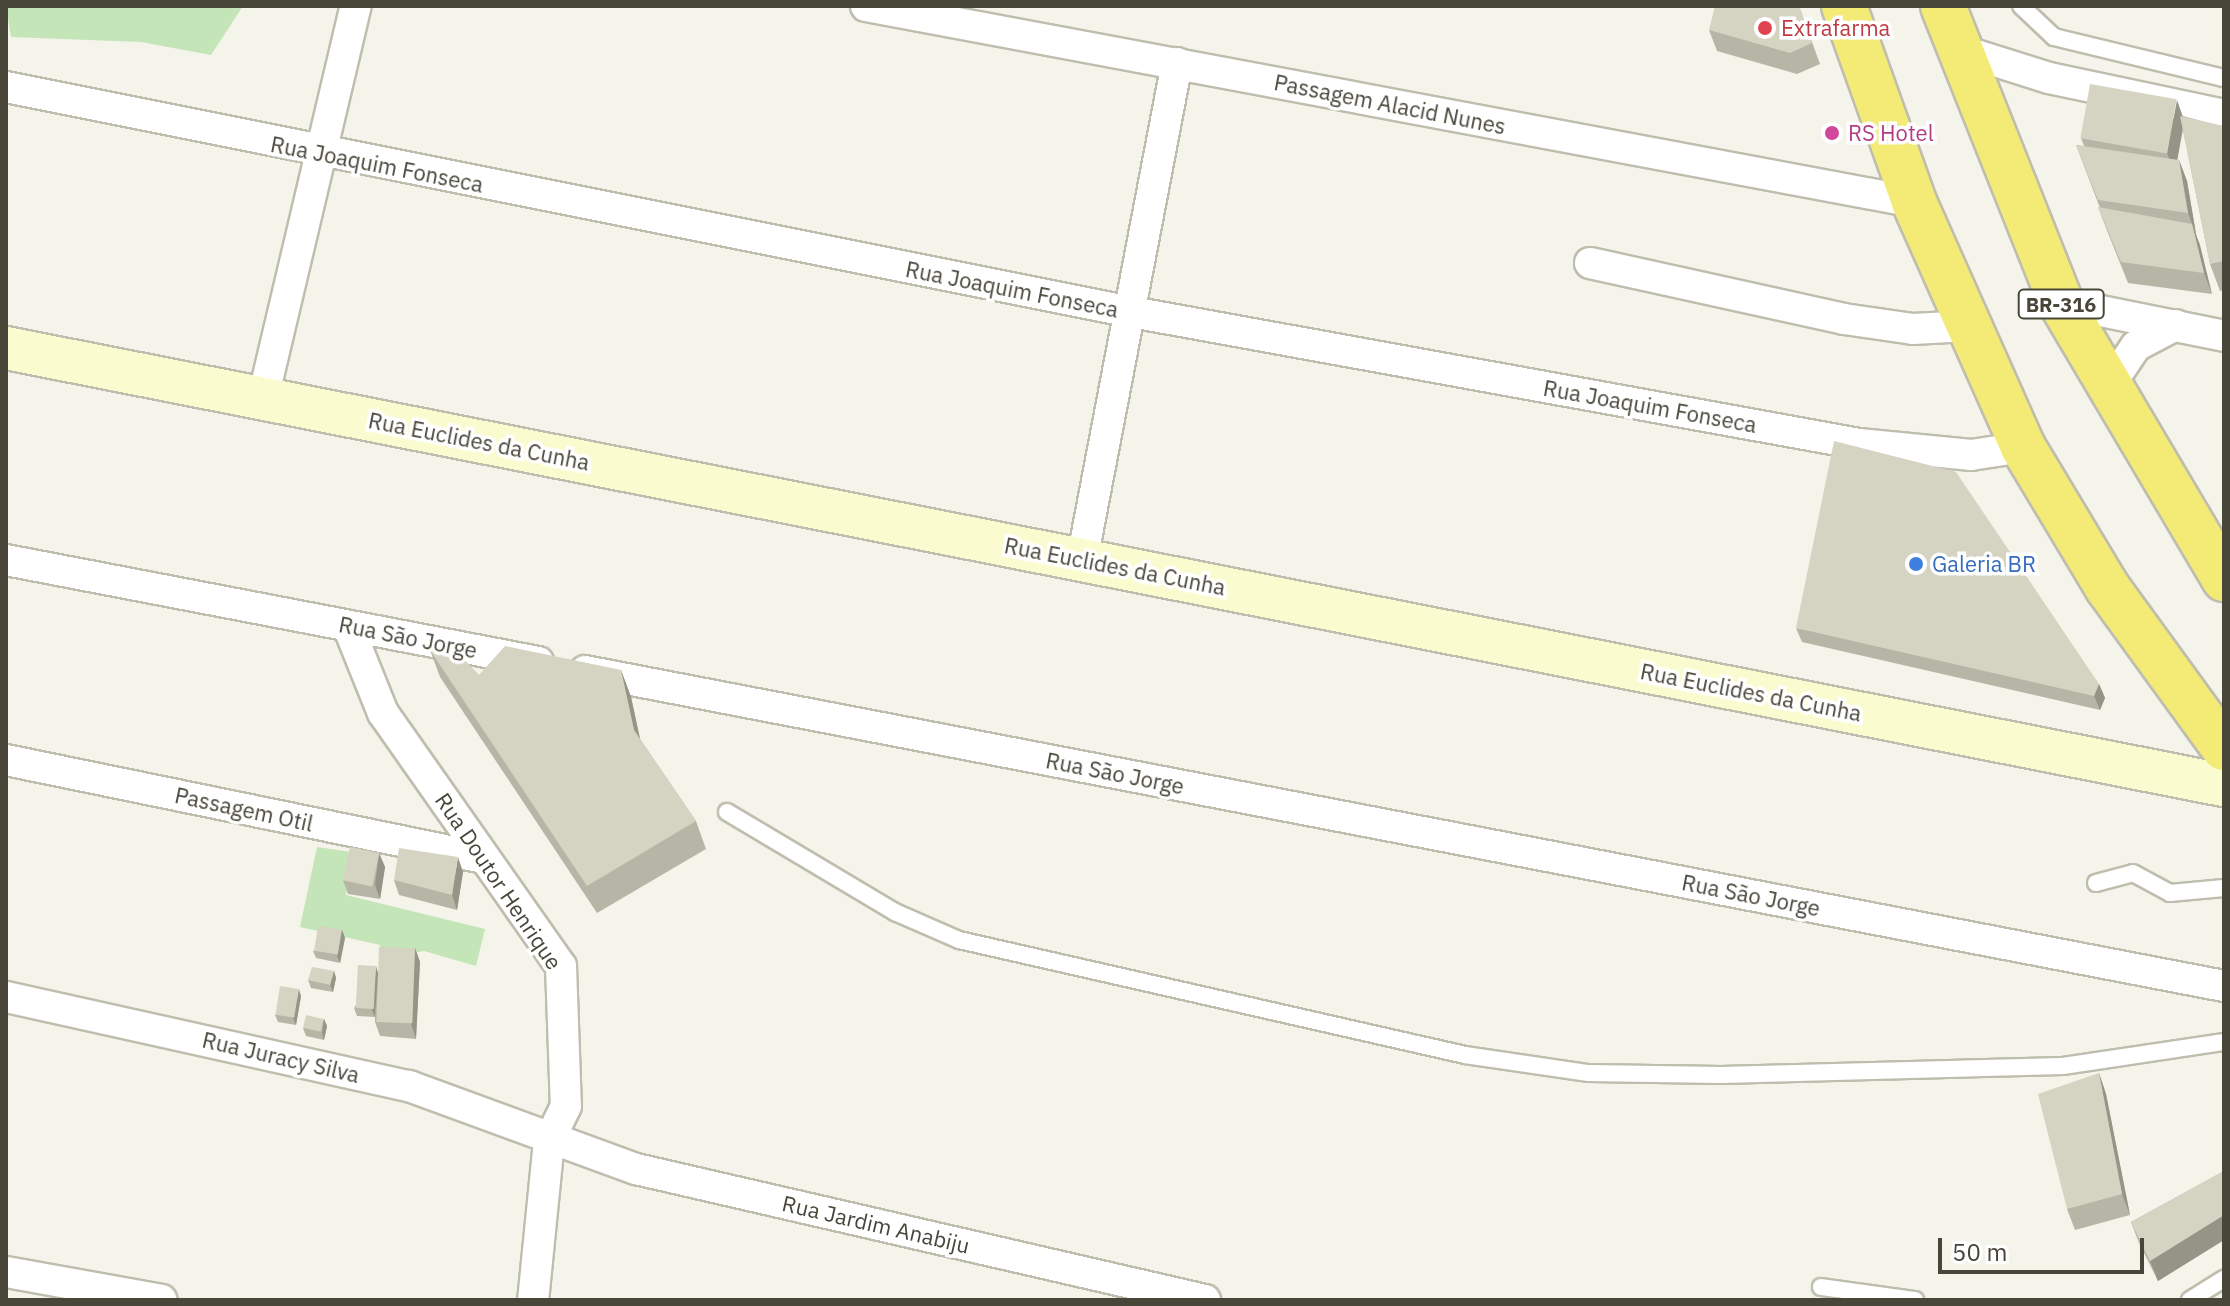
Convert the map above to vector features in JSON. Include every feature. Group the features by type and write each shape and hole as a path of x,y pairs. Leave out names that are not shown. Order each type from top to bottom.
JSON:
{"highway":[{"path":"1844,6 1914,202 2023,447 2107,587 2224,748"},
{"name":"BR-316","path":"1943,6 1957,49 2061,303 2224,579"}],"street":[{"path":"263,398 356,6"},
{"name":"Passagem Alacid Nunes","path":"866,6 1914,202"},
{"path":"1957,49 2049,78 2224,115"},
{"path":"1082,560 1126,311 1177,63"},
{"name":"Rua Joaquim Fonseca","path":"6,87 321,153 1126,311 1885,448 1971,455 2023,447"},
{"path":"1590,263 1844,319 1913,329 1968,326"},
{"path":"2061,303 2224,336"},
{"path":"2109,386 2136,346 2176,325"},
{"name":"Rua Euclides da Cunha","path":"6,348 2224,785"},
{"name":"Rua São Jorge","path":"6,560 2224,986"},
{"name":"Rua Doutor Henrique","path":"348,626 383,713 482,858 561,966 566,1106 549,1141 533,1300"},
{"name":"Passagem Otil","path":"6,760 482,858"},
{"name":"Rua Juracy Silva","path":"6,997 409,1086 549,1141"},
{"name":"Rua Jardim Anabiju","path":"549,1141 636,1169 1205,1300"},
{"path":"6,1272 162,1300"}],"lane":[{"path":"2021,6 2054,37 2224,78"},
{"path":"727,812 895,912 959,940 1465,1055 1589,1073 1721,1075 2063,1066 2224,1042"},
{"path":"2096,883 2133,873 2170,893 2224,888"},
{"path":"2190,1300 2224,1279"},
{"path":"1821,1287 1915,1300"}],"green space":[{"path":"6,6 243,6 211,55 141,42 11,37"},
{"path":"317,847 352,852 346,895 485,929 476,966 424,951 381,958 380,945 300,927"}],"building":[{"name":"Extrafarma","path":"1715,6 1799,6 1812,43 1790,53 1709,30"},
{"path":"2090,84 2177,99 2167,153 2080,138"},
{"path":"2180,116 2224,126 2224,261 2210,264"},
{"path":"2076,145 2179,160 2188,213 2098,200"},
{"path":"2098,207 2192,224 2204,273 2121,262"},
{"name":"Galeria BR","path":"1834,441 1956,472 2099,684 2094,696 1796,628"},
{"path":"442,636 479,675 505,646 621,670 634,730 696,821 587,886 430,650"},
{"path":"350,847 379,853 372,886 343,880"},
{"path":"399,848 458,857 452,895 394,880"},
{"path":"318,926 342,930 338,954 314,951"},
{"path":"379,947 415,948 412,1023 376,1022"},
{"path":"358,965 376,966 374,1009 356,1008"},
{"path":"312,967 334,971 330,985 308,980"},
{"path":"280,986 299,989 294,1018 275,1015"},
{"path":"306,1015 324,1019 321,1032 303,1028"},
{"path":"2099,1073 2122,1194 2067,1209 2038,1094"},
{"path":"2224,1171 2224,1215 2150,1261 2131,1222"}],"place":[{"name":"Extrafarma","path":"1765,28"},
{"name":"RS Hotel","path":"1832,133"},
{"name":"Galeria BR","path":"1916,564"}]}
